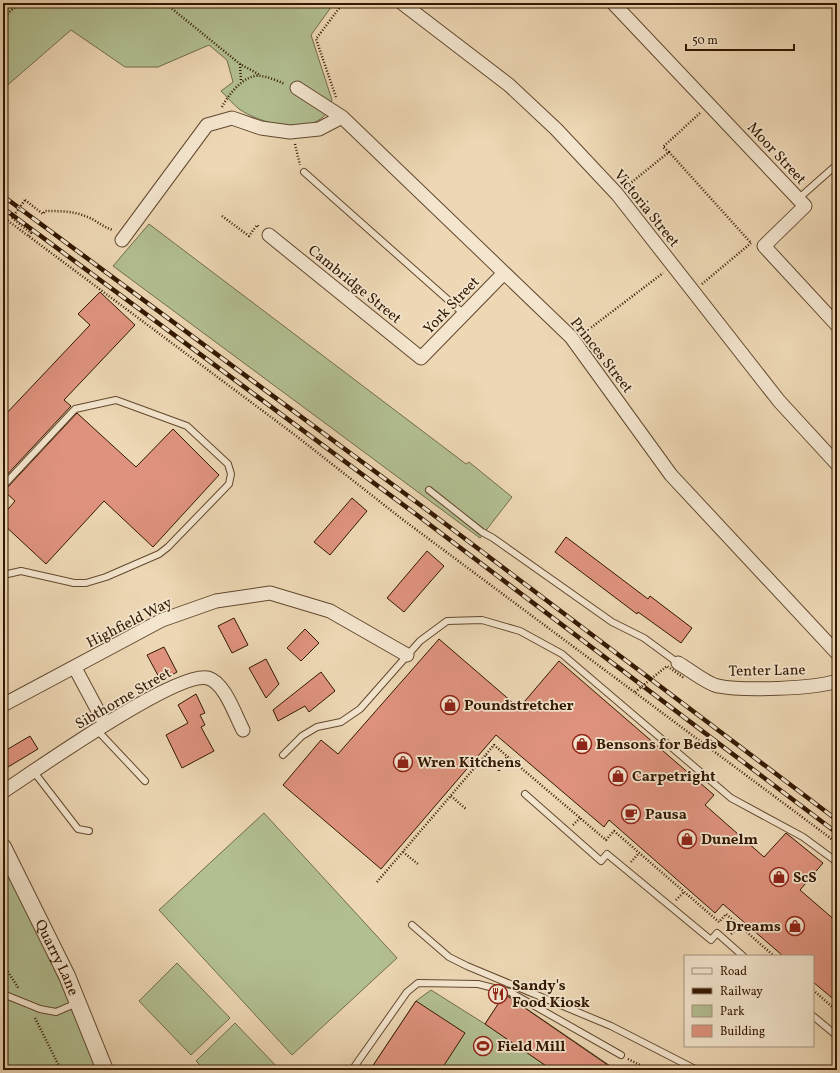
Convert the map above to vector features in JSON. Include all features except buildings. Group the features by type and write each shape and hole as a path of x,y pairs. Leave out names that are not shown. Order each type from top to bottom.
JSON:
{"street":[{"name":"Victoria Street","path":"402,3 509,86 556,129 617,194 779,401 837,464"},
{"name":"Moor Street","path":"613,3 805,206 764,246"},
{"name":"Princes Street","path":"297,88 342,117 574,340 670,475 837,653"},
{"path":"123,238 207,124 232,118 261,128 293,132 319,129 342,117"},
{"name":"Cambridge Street","path":"269,234 421,358"},
{"path":"764,246 837,325"},
{"name":"York Street","path":"421,358 504,273"},
{"name":"Highfield Way","path":"3,705 75,668 162,620 216,601 270,593 330,611 407,655"},
{"name":"Tenter Lane","path":"678,663 717,686 779,688 827,684 837,681"},
{"path":"75,668 101,727"},
{"name":"Sibthorne Street","path":"4,792 101,727 187,681 208,678 220,684 243,730"},
{"name":"Quarry Lane","path":"3,847 67,976 105,1070"}],"lane":[{"path":"798,200 833,168 837,172"},
{"path":"304,172 464,314"},
{"path":"3,486 74,410 116,400 187,426 228,464 231,474 229,484 168,547 159,554 106,577 86,583 74,583 21,571 3,575"},
{"path":"429,490 482,532 493,538 612,622 644,638 678,663"},
{"path":"283,755 302,736 317,727 341,722 360,709 420,641 447,622 482,620 520,631 562,654 731,798 803,837 837,862"},
{"path":"101,727 145,781"},
{"path":"34,772 78,829 89,831"},
{"path":"525,794 601,861 607,854 711,940 717,933 743,955"},
{"path":"412,926 449,957 499,981 611,1026 697,1070"},
{"path":"491,987 499,981"},
{"path":"352,1070 407,992 418,983 478,984 510,992 621,1055"},
{"path":"3,994 40,1009 56,1012 78,1003"},
{"path":"814,1017 837,1036"}],"path":[{"path":"3,18 19,3"},
{"path":"165,3 198,28 240,64 260,75 297,88"},
{"path":"342,117 316,39 343,3"},
{"path":"240,64 241,82"},
{"path":"207,124 219,112 227,98 241,82 260,75"},
{"path":"709,104 663,147 751,243 764,246"},
{"path":"293,132 300,163 304,172"},
{"path":"617,194 668,152"},
{"path":"29,236 31,233 12,218 25,200 43,214 45,211 62,211 86,216 103,227 118,231 123,238"},
{"path":"3,216 295,435 402,519 837,843"},
{"path":"222,216 242,230"},
{"path":"693,292 751,243"},
{"path":"574,340 673,265"},
{"path":"635,692 667,666 684,678"},
{"path":"486,755 499,767"},
{"path":"499,771 499,767 507,757"},
{"path":"451,796 466,809"},
{"path":"403,852 418,864"},
{"path":"3,964 29,1004 38,1027 62,1070"},
{"path":"814,991 837,1011"},
{"path":"621,1055 650,1070"}],"green space":[{"path":"3,3 334,3 311,35 332,100 326,114 317,121 307,125 295,126 270,123 239,109 221,91 233,82 227,60 209,45 158,67 125,67 71,30 3,89"},
{"path":"149,224 466,464 469,462 512,497 480,538 113,266"},
{"path":"264,813 397,958 292,1055 159,910"},
{"path":"3,861 75,1013 96,1070 3,1070"},
{"path":"177,963 230,1018 191,1055 139,1001"},
{"name":"Field Mill","path":"431,990 485,1024 505,994 612,1067 610,1070 370,1070 416,1001"},
{"path":"235,1023 280,1070 205,1070 196,1061"}],"railway":[{"path":"3,196 423,507 837,820"},
{"path":"3,208 417,515 837,833"}],"place":[{"name":"Poundstretcher","path":"450,705"},
{"name":"Bensons for Beds","path":"582,744"},
{"name":"Wren Kitchens","path":"403,762"},
{"name":"Carpetright","path":"618,776"},
{"name":"Pausa","path":"631,814"},
{"name":"Dunelm","path":"687,839"},
{"name":"ScS","path":"779,877"},
{"name":"Dreams","path":"795,926"},
{"name":"Sandy's Food Kiosk","path":"498,994"},
{"name":"Field Mill","path":"483,1046"}]}
